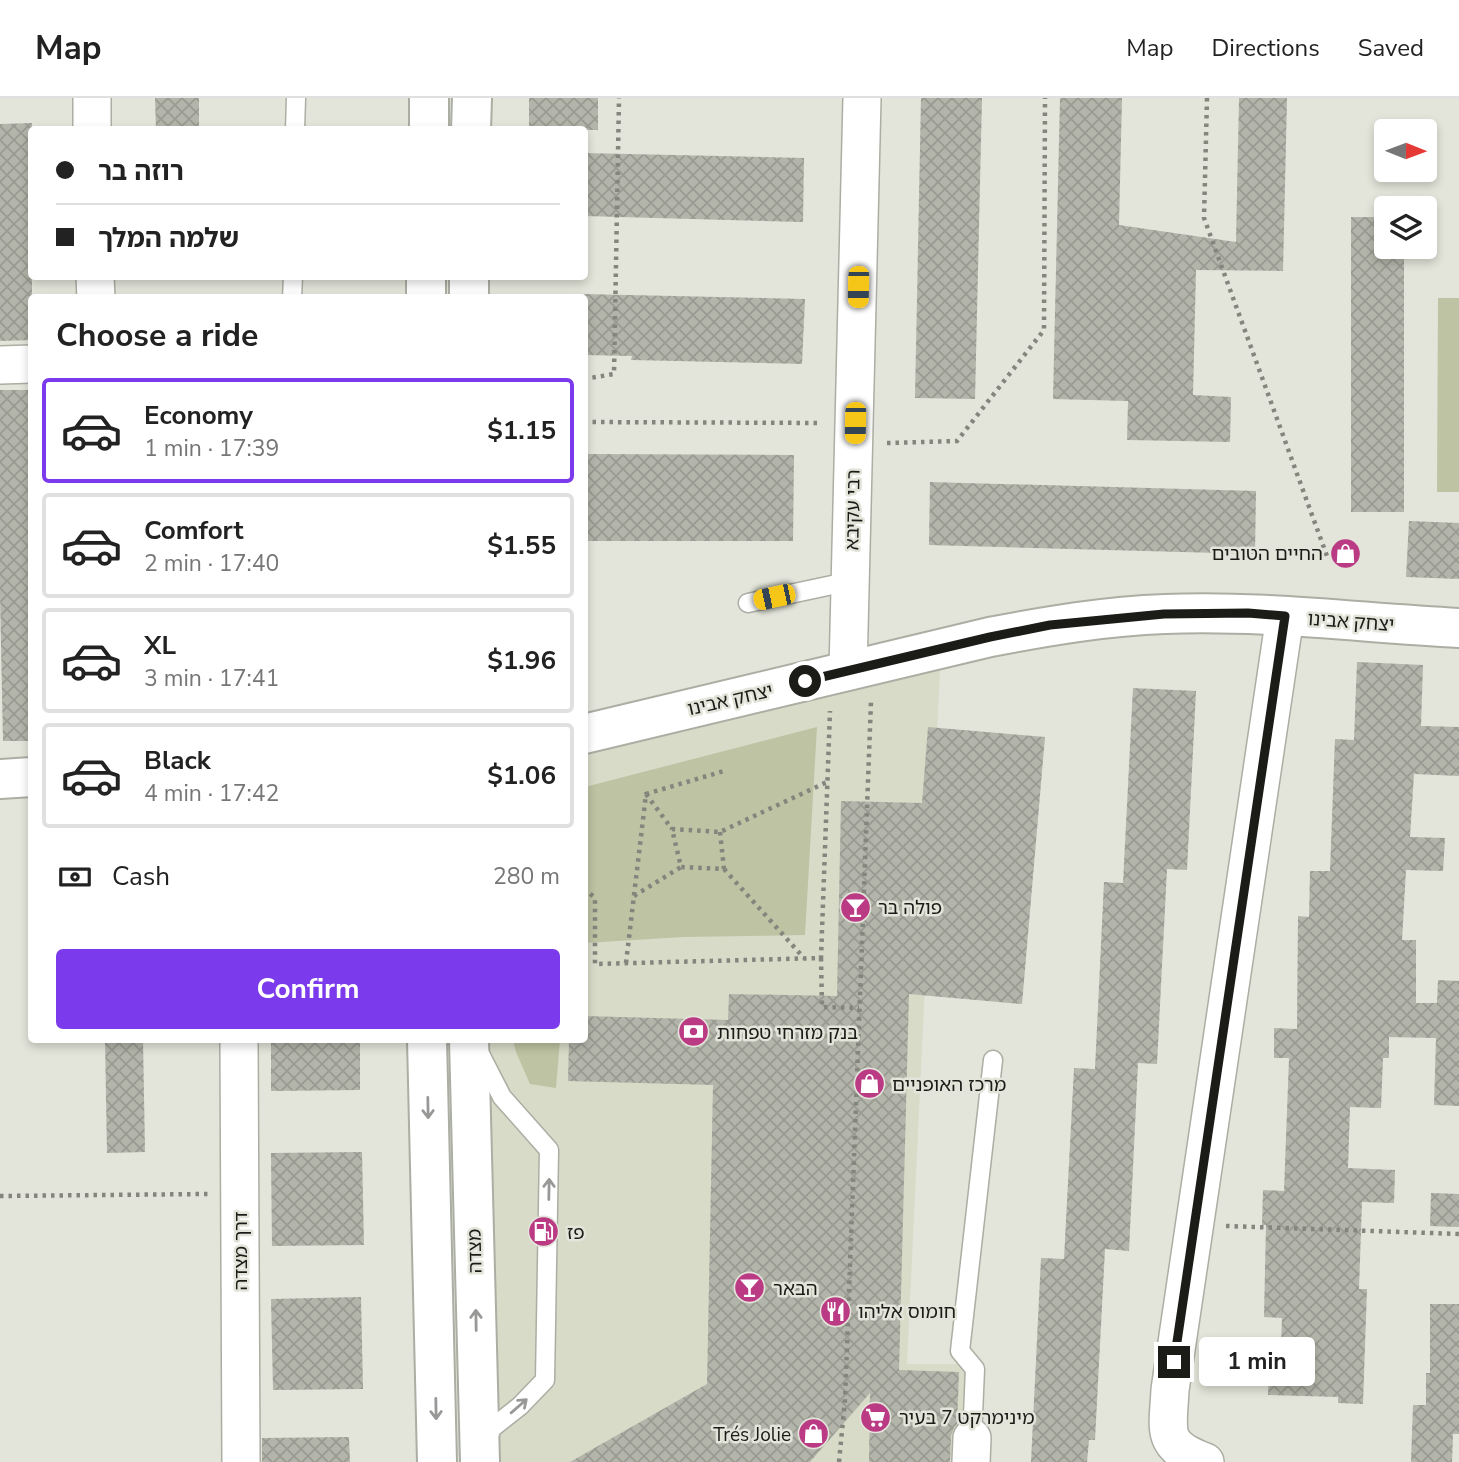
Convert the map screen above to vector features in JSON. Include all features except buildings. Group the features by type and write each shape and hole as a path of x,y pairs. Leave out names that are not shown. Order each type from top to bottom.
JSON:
{"main road":[{"path":"429,98 429,126"},
{"path":"471,126 472,98"},
{"name":"יצחק אבינו","path":"588,733 990,637 1069,623 1164,614 1248,613 1459,628"},
{"path":"0,779 28,777"},
{"path":"427,1043 437,1462"},
{"name":"מצדה","path":"469,1043 480,1460"}],"street":[{"path":"92,98 92,126"},
{"name":"רבי עקיבא","path":"850,670 862,98"},
{"path":"0,365 28,364"},
{"path":"1205,1462 1187,1455 1174,1445 1168,1433 1170,1390 1285,616"},
{"name":"דרך מצדה","path":"239,1043 241,1462"}],"lane":[{"path":"295,126 296,98"},
{"path":"748,603 851,581"},
{"path":"476,1043 481,1060 502,1097 549,1150 545,1380 520,1406 492,1428 480,1460"},
{"path":"972,1450 975,1369 960,1351 993,1060"}],"path":[{"path":"588,378 614,374 619,98"},
{"path":"588,422 854,433 957,441 1044,330 1045,98"},
{"path":"1208,98 1204,218 1328,559"},
{"path":"850,670 828,782 821,1007 859,1008"},
{"path":"839,1462 845,1400 859,1008 850,670"},
{"path":"646,794 724,771"},
{"path":"672,829 720,832 828,782"},
{"path":"646,794 672,829 681,867"},
{"path":"626,963 646,794"},
{"path":"720,832 724,869 804,959"},
{"path":"634,896 681,867 724,869"},
{"path":"588,892 595,898 594,964 821,958"},
{"path":"0,1196 240,1193"},
{"path":"1195,1225 1459,1234"}],"shaded area":[{"path":"940,670 907,1364 968,1364 965,1462 495,1462 482,1043 588,1043 588,754"}],"green space":[{"path":"1438,298 1459,298 1459,492 1437,492"},
{"path":"817,727 805,935 683,937 588,943 588,786"},
{"path":"514,1043 560,1043 556,1088 530,1084"}],"place":[{"name":"החיים הטובים","path":"1346,553"},
{"name":"פולה בר","path":"855,907"},
{"name":"בנק מזרחי טפחות","path":"694,1032"},
{"name":"מרכז האופניים","path":"869,1084"},
{"name":"פז","path":"544,1232"},
{"name":"הבאר","path":"750,1288"},
{"name":"חומוס אליהו","path":"835,1311"},
{"name":"מינימרקט 7 בעיר","path":"876,1417"},
{"name":"Trés Jolie","path":"814,1434"}],"route":[{"path":"805,681 1050,625 1164,614 1248,613 1285,616 1174,1362"}]}
